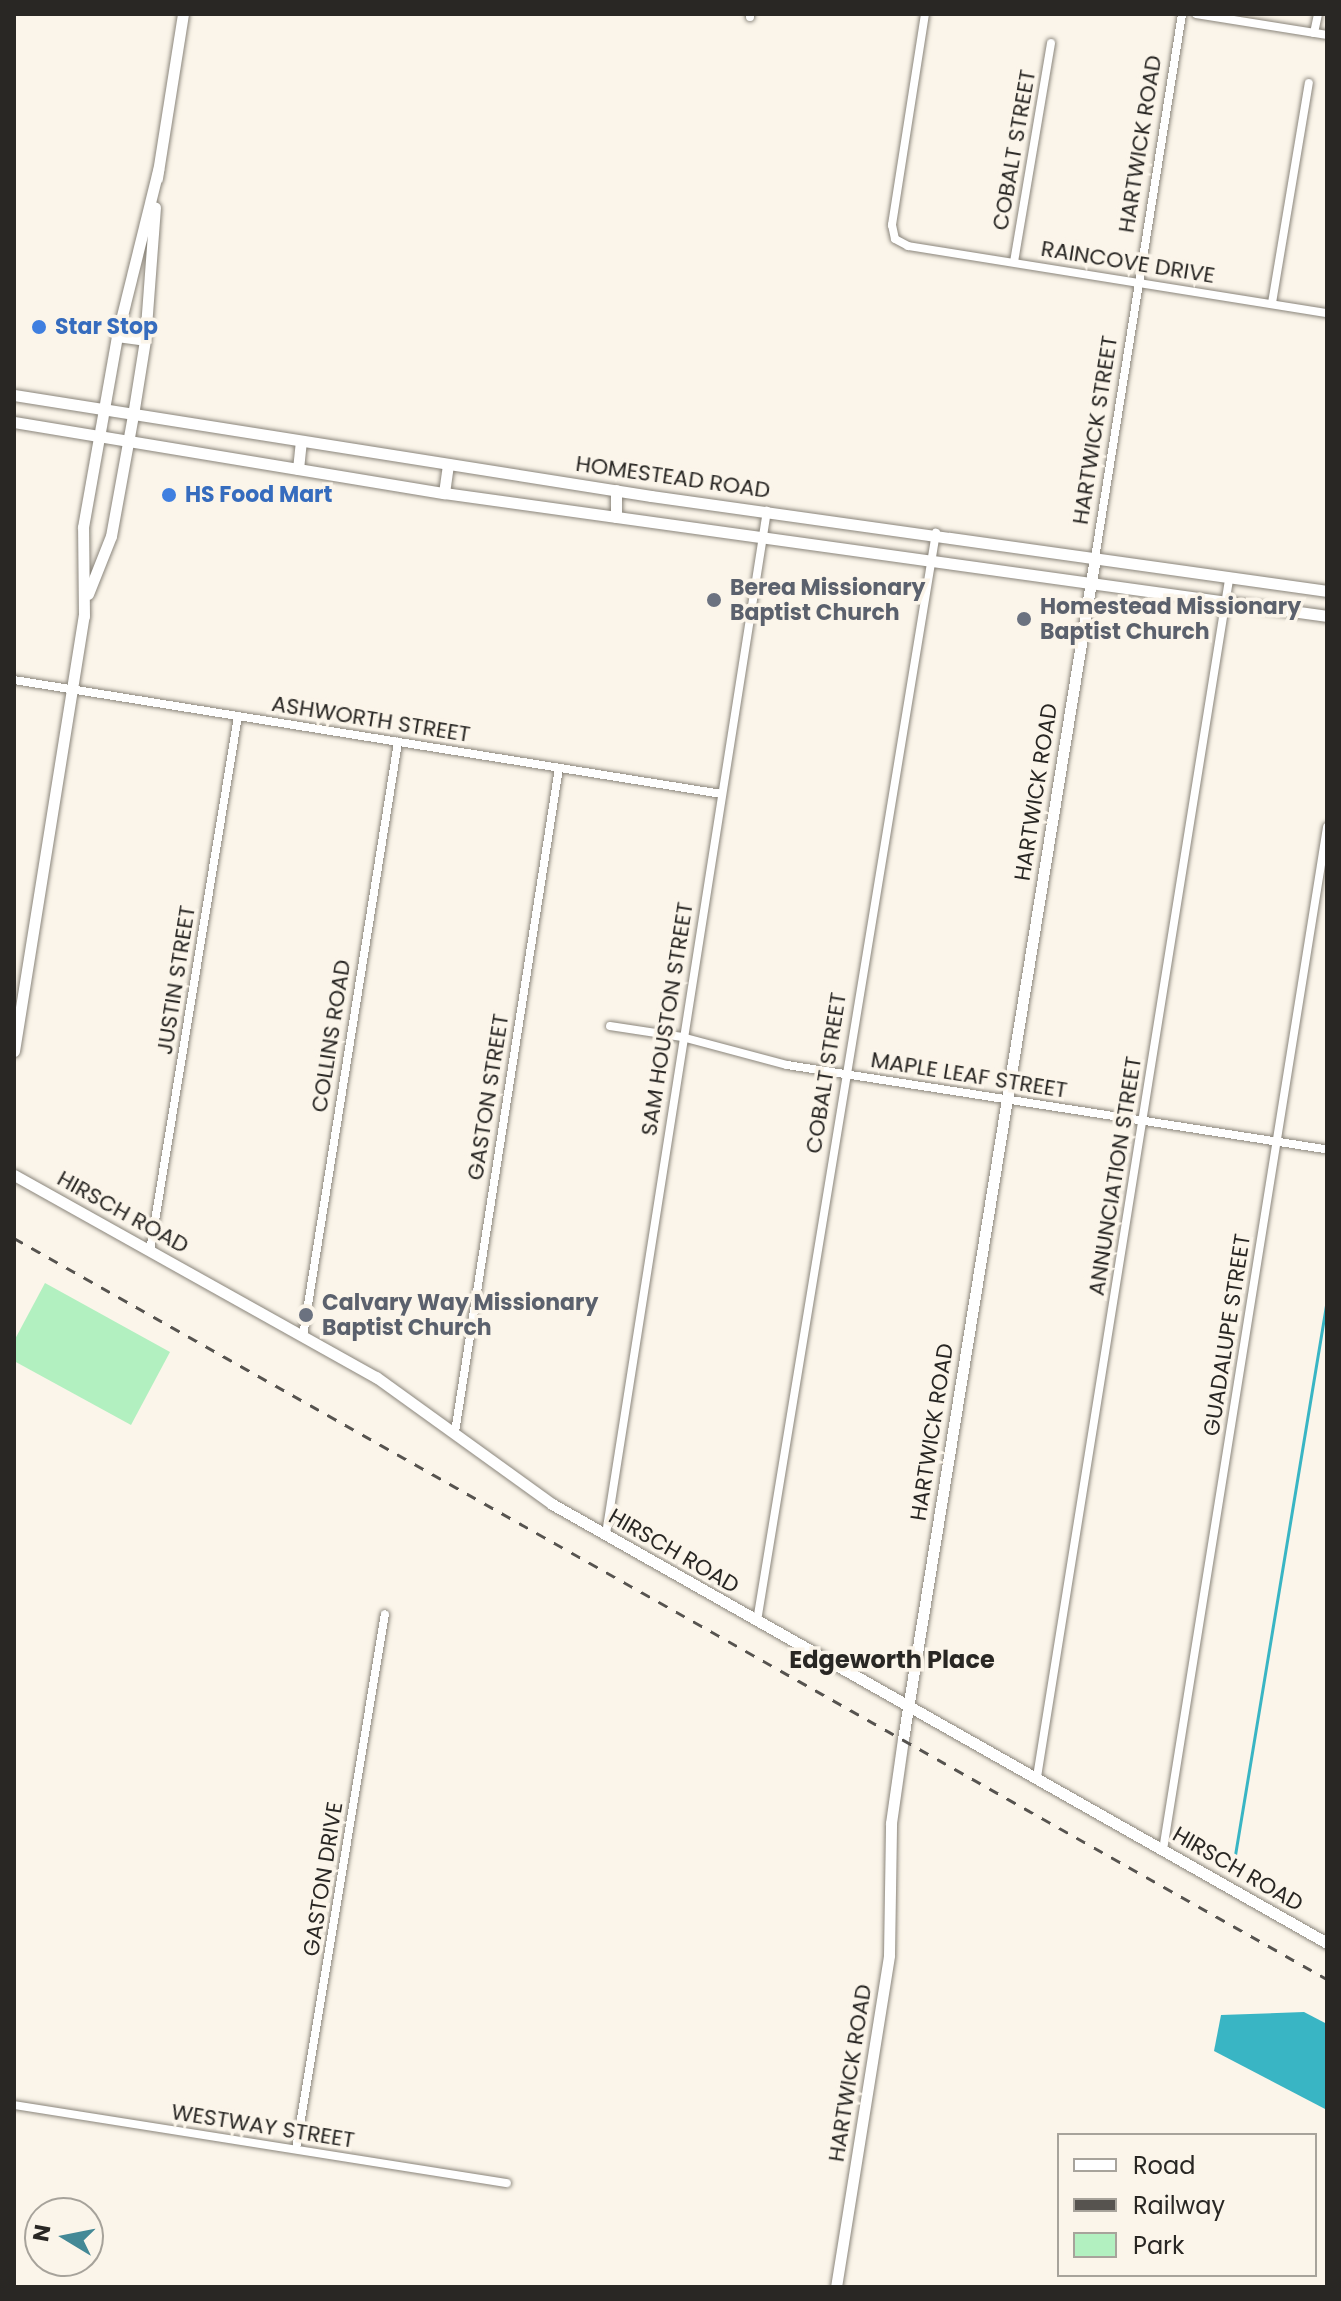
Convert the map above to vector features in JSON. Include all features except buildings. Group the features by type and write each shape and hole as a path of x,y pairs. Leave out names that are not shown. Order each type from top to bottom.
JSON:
{"main road":[{"path":"87,598 111,536 133,415 145,340 158,170 183,14"},
{"path":"14,1051 87,598 83,527 117,336 158,170"},
{"path":"117,336 145,340"},
{"name":"HOMESTEAD ROAD","path":"14,395 616,490 936,532 1229,580 1327,591"},
{"path":"14,422 444,493 933,559 1225,605 1327,616"},
{"path":"298,469 301,441"},
{"path":"444,493 448,464"},
{"path":"616,490 616,517"},
{"name":"HARTWICK STREET","path":"1091,585 1095,558"},
{"name":"HARTWICK ROAD","path":"836,2287 889,1955 891,1823 908,1705 1091,585"},
{"name":"HIRSCH ROAD","path":"14,1175 376,1377 455,1432 506,1475 606,1534 1327,1943"}],"street":[{"name":"RAINCOVE DRIVE","path":"925,14 892,225 895,239 924,248 1327,313"},
{"name":"HARTWICK ROAD","path":"1139,281 1182,14"},
{"path":"1196,14 1327,35"},
{"path":"1314,33 1318,14"},
{"name":"COBALT STREET","path":"1014,262 1051,43"},
{"path":"1272,303 1309,83"},
{"name":"HARTWICK STREET","path":"1095,558 1139,281"},
{"name":"SAM HOUSTON STREET","path":"606,1534 767,511"},
{"name":"COBALT STREET","path":"757,1621 844,1074 936,532"},
{"name":"ANNUNCIATION STREET","path":"1037,1777 1229,580"},
{"name":"ASHWORTH STREET","path":"14,680 722,794"},
{"name":"JUSTIN STREET","path":"150,1251 238,716"},
{"name":"COLLINS ROAD","path":"303,1336 398,742"},
{"name":"GASTON STREET","path":"455,1432 559,768"},
{"name":"GUADALUPE STREET","path":"1163,1850 1327,827"},
{"name":"MAPLE LEAF STREET","path":"610,1026 682,1037 844,1074 1324,1149"},
{"name":"GASTON DRIVE","path":"296,2149 385,1614"},
{"name":"WESTWAY STREET","path":"14,2105 507,2183"}],"green space":[{"path":"45,1283 170,1352 131,1425 14,1361 14,1341"}],"water":[{"path":"1304,2012 1327,2024 1327,2110 1214,2051 1221,2015"}],"waterway":[{"path":"1233,1867 1327,1299"}],"railway":[{"path":"14,1238 1327,1979"}],"place":[{"name":"Star Stop","path":"39,327"},
{"name":"HS Food Mart","path":"169,495"},
{"name":"Berea Missionary Baptist Church","path":"714,600"},
{"name":"Homestead Missionary Baptist Church","path":"1024,619"},
{"name":"Calvary Way Missionary Baptist Church","path":"306,1315"}],"district":[{"name":"Edgeworth Place","path":"892,1660"}]}
